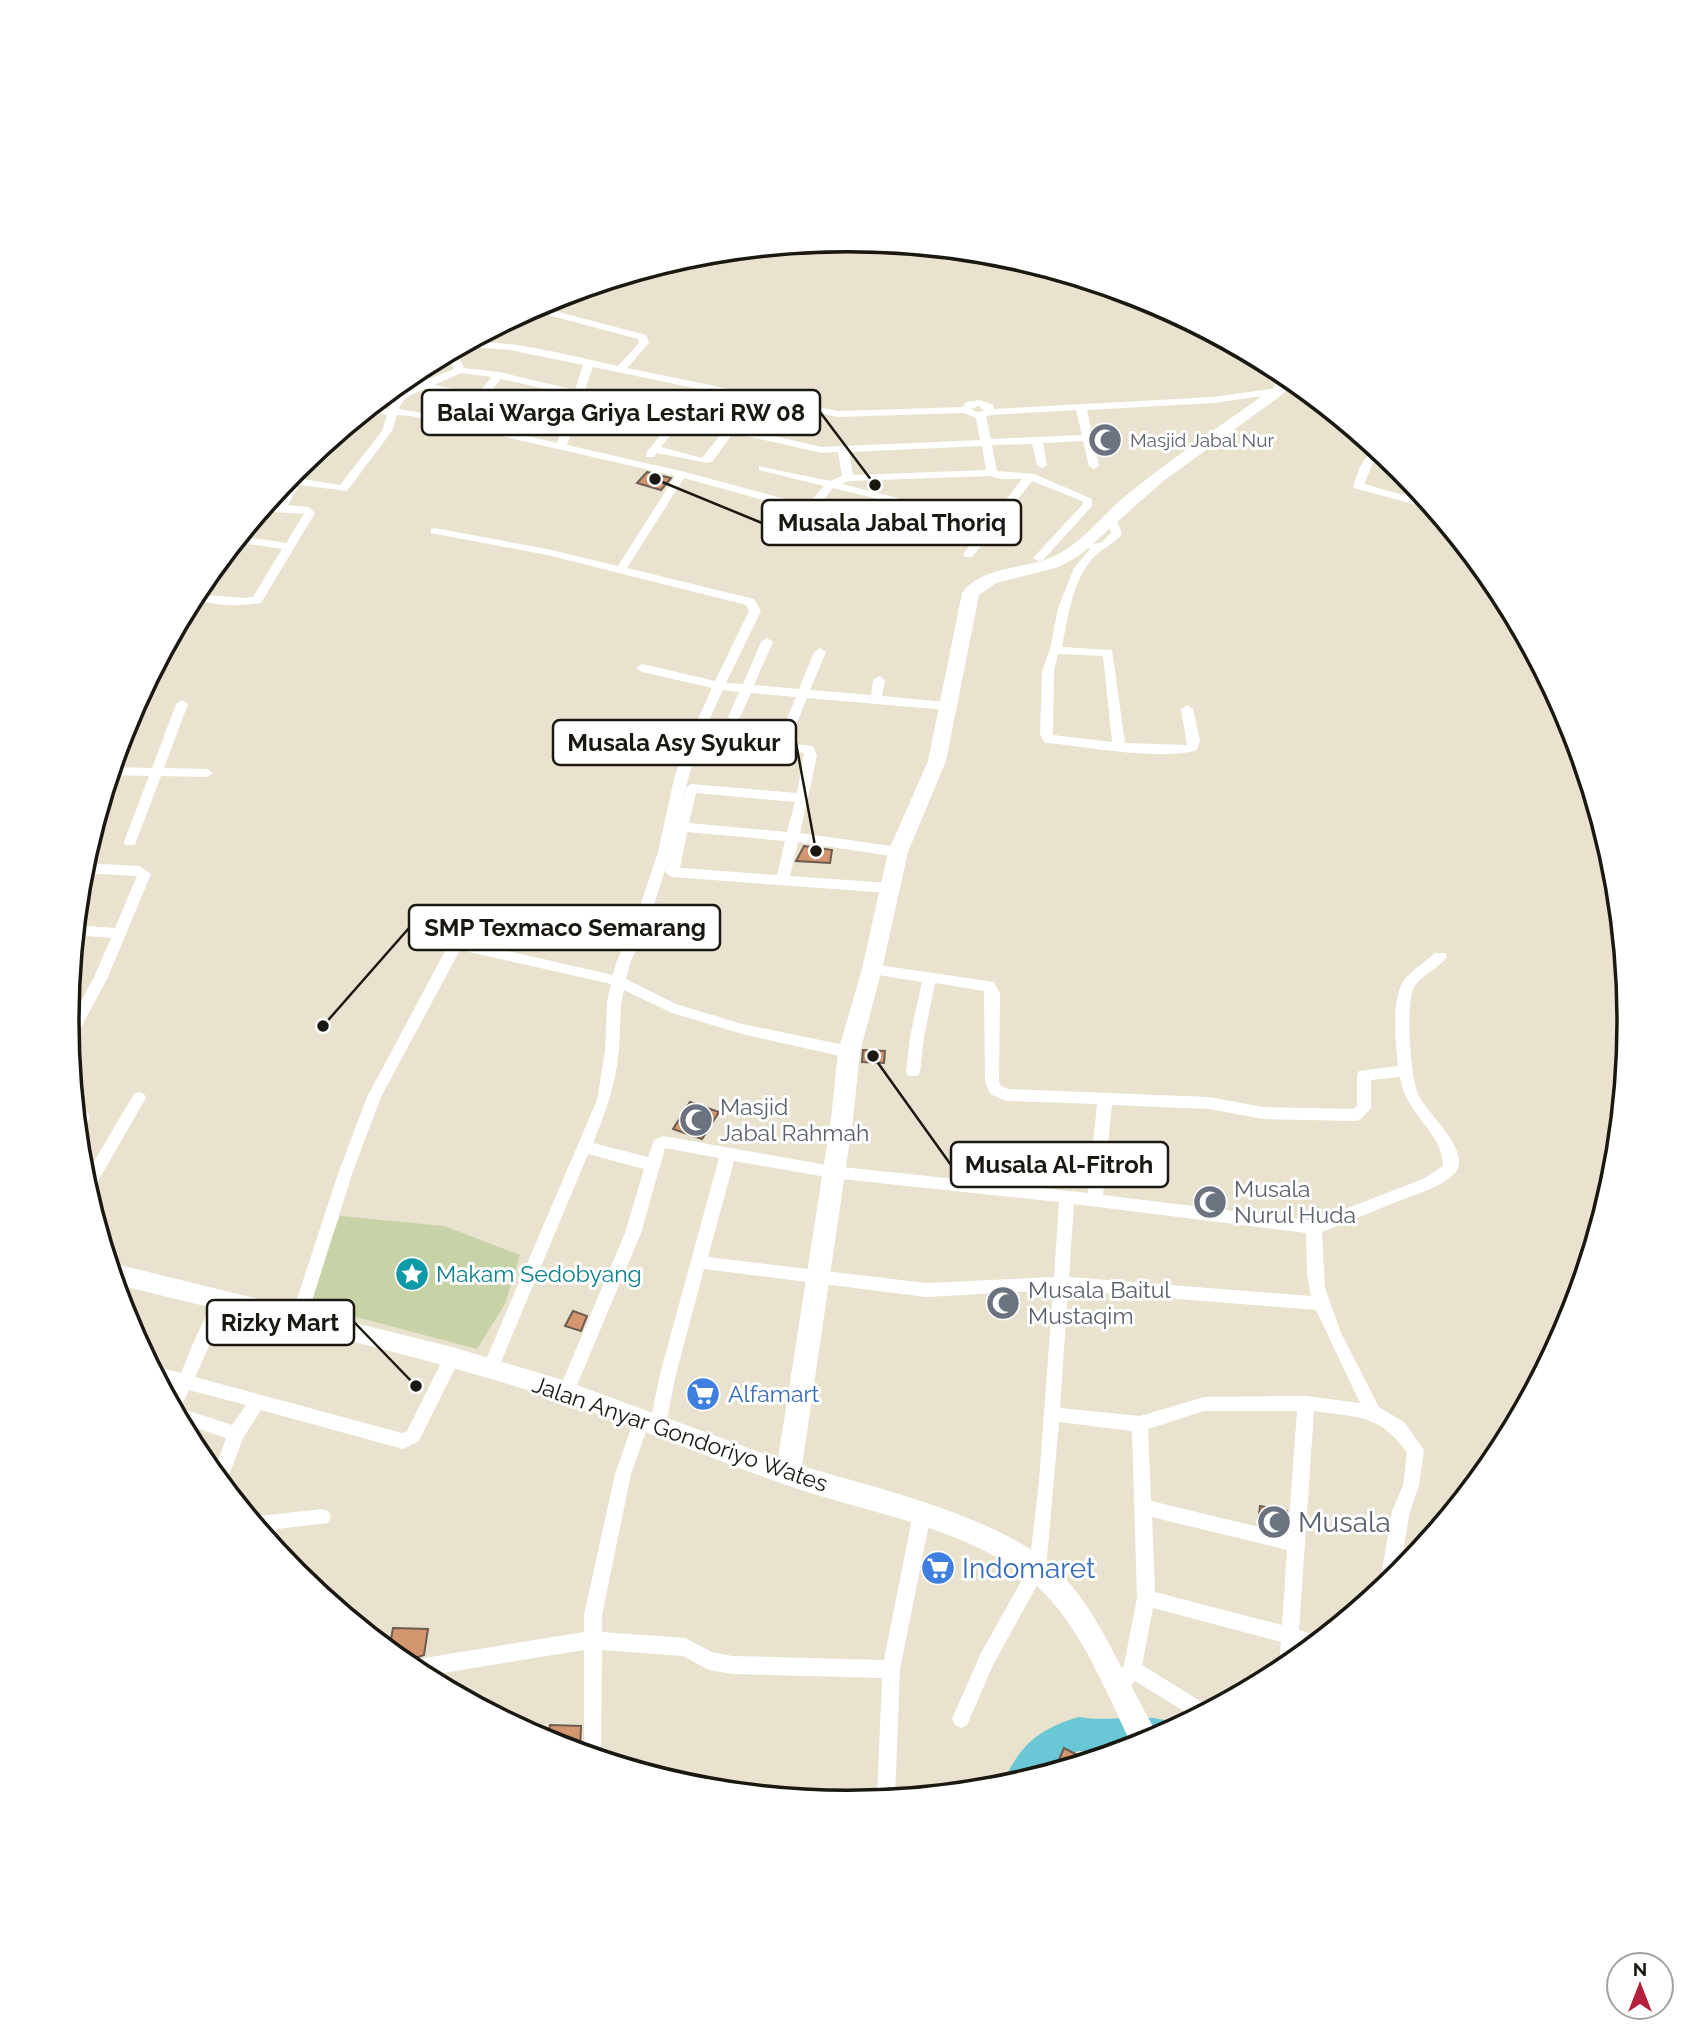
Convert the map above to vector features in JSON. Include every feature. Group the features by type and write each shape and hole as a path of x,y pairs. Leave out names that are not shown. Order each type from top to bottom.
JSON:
{"street":[{"path":"549,312 643,337 644,343 620,370"},
{"path":"489,341 733,395 838,414 966,410 971,414 1279,384"},
{"path":"456,360 460,370"},
{"path":"561,447 589,363"},
{"path":"299,482 343,489 387,431 395,412 396,401 421,385 460,370 499,375 822,450 1087,438"},
{"path":"458,423 499,375"},
{"path":"421,385 624,433"},
{"path":"987,411 1213,400 1280,385"},
{"path":"1187,709 1194,740 1193,747 1184,750 1119,747 1048,739 1048,671 1056,650 1073,578 1091,546 1116,512 1281,385"},
{"path":"710,425 733,395"},
{"path":"1081,408 1094,466"},
{"path":"379,411 458,423 681,474 899,530"},
{"path":"987,411 986,443 992,472"},
{"path":"639,466 680,417"},
{"path":"655,449 703,461 709,459 730,430"},
{"path":"1037,441 1042,465"},
{"path":"843,450 848,478"},
{"path":"1373,460 1370,459 1358,485 1415,502"},
{"path":"763,468 894,499"},
{"path":"811,508 831,484 848,478 992,472 1000,476 1030,476 1084,496 1088,501 1056,542 1039,558"},
{"path":"620,571 681,474"},
{"path":"968,555 1030,476"},
{"path":"282,507 285,497"},
{"path":"205,598 253,602 263,592 310,513 305,509 276,507"},
{"path":"435,531 547,552 750,603 755,607 755,617 695,735 680,779 664,852 614,1002 612,1051 604,1100 490,1369"},
{"path":"248,541 289,547"},
{"path":"789,1474 842,1119 849,1052 872,969 898,852 937,761 971,593 978,586 1048,565 1091,546"},
{"path":"734,717 767,642"},
{"path":"1056,650 1108,653 1119,747"},
{"path":"789,728 820,652"},
{"path":"642,668 721,686 804,691 946,706"},
{"path":"876,699 879,680"},
{"path":"130,842 182,704"},
{"path":"737,741 809,749 811,756 782,880"},
{"path":"580,742 688,757"},
{"path":"121,771 207,773"},
{"path":"802,798 691,788 672,872 889,888"},
{"path":"682,827 793,837 898,852"},
{"path":"79,1018 101,977 144,874 139,871 95,869"},
{"path":"84,930 118,933"},
{"path":"298,1320 346,1171 374,1097 456,944 619,981 672,1008 742,1029 849,1052"},
{"path":"566,1392 633,1233 659,1144 663,1142 832,1172 1095,1200 1314,1228 1428,1183 1450,1169 1449,1151 1437,1126 1412,1098 1407,1071 1404,992 1418,975 1440,957"},
{"path":"872,969 989,986 993,994 992,1081 995,1090 1007,1096 1209,1103 1263,1113 1356,1115 1364,1108 1364,1075 1407,1071"},
{"path":"913,1072 917,1037 930,977"},
{"path":"95,1174 139,1098"},
{"path":"1095,1200 1105,1101"},
{"path":"583,1147 653,1165"},
{"path":"593,1746 593,1615 623,1474 650,1423 667,1378 728,1154"},
{"path":"961,1719 987,1659 1037,1569 1067,1197"},
{"path":"1314,1228 1316,1285 1321,1304 1373,1412"},
{"path":"699,1262 926,1290 1061,1283 1321,1304"},
{"name":"Jalan Anyar Gondoriyo Wates","path":"123,1276 452,1358 566,1392 789,1474 922,1514 1007,1548 1037,1569 1061,1592 1125,1679 1132,1720 1140,1733"},
{"path":"178,1398 187,1383 217,1313 225,1302"},
{"path":"166,1377 403,1441 413,1436 452,1358"},
{"path":"223,1469 236,1434 257,1402"},
{"path":"1051,1414 1140,1424 1204,1404 1306,1403 1373,1412 1398,1427 1416,1451 1411,1486 1401,1511 1392,1565"},
{"path":"1290,1650 1306,1403"},
{"path":"190,1419 236,1434"},
{"path":"1140,1424 1146,1598 1125,1679 1193,1708"},
{"path":"1144,1507 1296,1544"},
{"path":"886,1789 891,1669 922,1514"},
{"path":"269,1527 322,1517"},
{"path":"1146,1598 1304,1640"},
{"path":"429,1666 592,1640 685,1647 709,1661 732,1665 891,1669"}],"green space":[{"path":"340,1216 444,1226 520,1255 505,1304 477,1349 307,1304"}],"building":[{"name":"Masjid Jabal Nur","path":"1115,433 1118,446 1113,446 1114,451 1099,452 1095,434"},
{"path":"647,472 671,478 661,490 637,483"},
{"path":"804,846 832,850 830,863 796,861"},
{"path":"863,1050 885,1051 884,1063 862,1062"},
{"name":"Masjid Jabal Rahmah","path":"690,1102 719,1112 702,1139 673,1129"},
{"name":"Musala Nurul Huda","path":"1198,1192 1222,1195 1223,1207 1197,1204"},
{"name":"Musala Baitul Mustaqim","path":"1015,1295 1017,1311 991,1312 989,1296"},
{"path":"573,1311 587,1316 581,1331 565,1326"},
{"name":"Musala","path":"1260,1506 1287,1511 1286,1531 1258,1524"},
{"path":"393,1628 428,1629 424,1655 416,1658 391,1639"},
{"path":"550,1725 581,1726 580,1742 554,1732 549,1730"},
{"path":"1064,1748 1077,1755 1059,1760"}],"waterway":[{"path":"1028,1768 1059,1740 1079,1734 1094,1737 1131,1736"}],"place":[{"name":"Masjid Jabal Nur","path":"1105,440"},
{"name":"Musala Jabal Thoriq","path":"655,479"},
{"name":"Balai Warga Griya Lestari RW 08","path":"875,485"},
{"name":"Musala Asy Syukur","path":"816,851"},
{"name":"SMP Texmaco Semarang","path":"323,1026"},
{"name":"Musala Al-Fitroh","path":"873,1056"},
{"name":"Masjid Jabal Rahmah","path":"696,1120"},
{"name":"Musala Nurul Huda","path":"1210,1202"},
{"name":"Makam Sedobyang","path":"412,1274"},
{"name":"Musala Baitul Mustaqim","path":"1003,1303"},
{"name":"Rizky Mart","path":"416,1386"},
{"name":"Alfamart","path":"703,1394"},
{"name":"Musala","path":"1274,1522"},
{"name":"Indomaret","path":"938,1568"}]}
